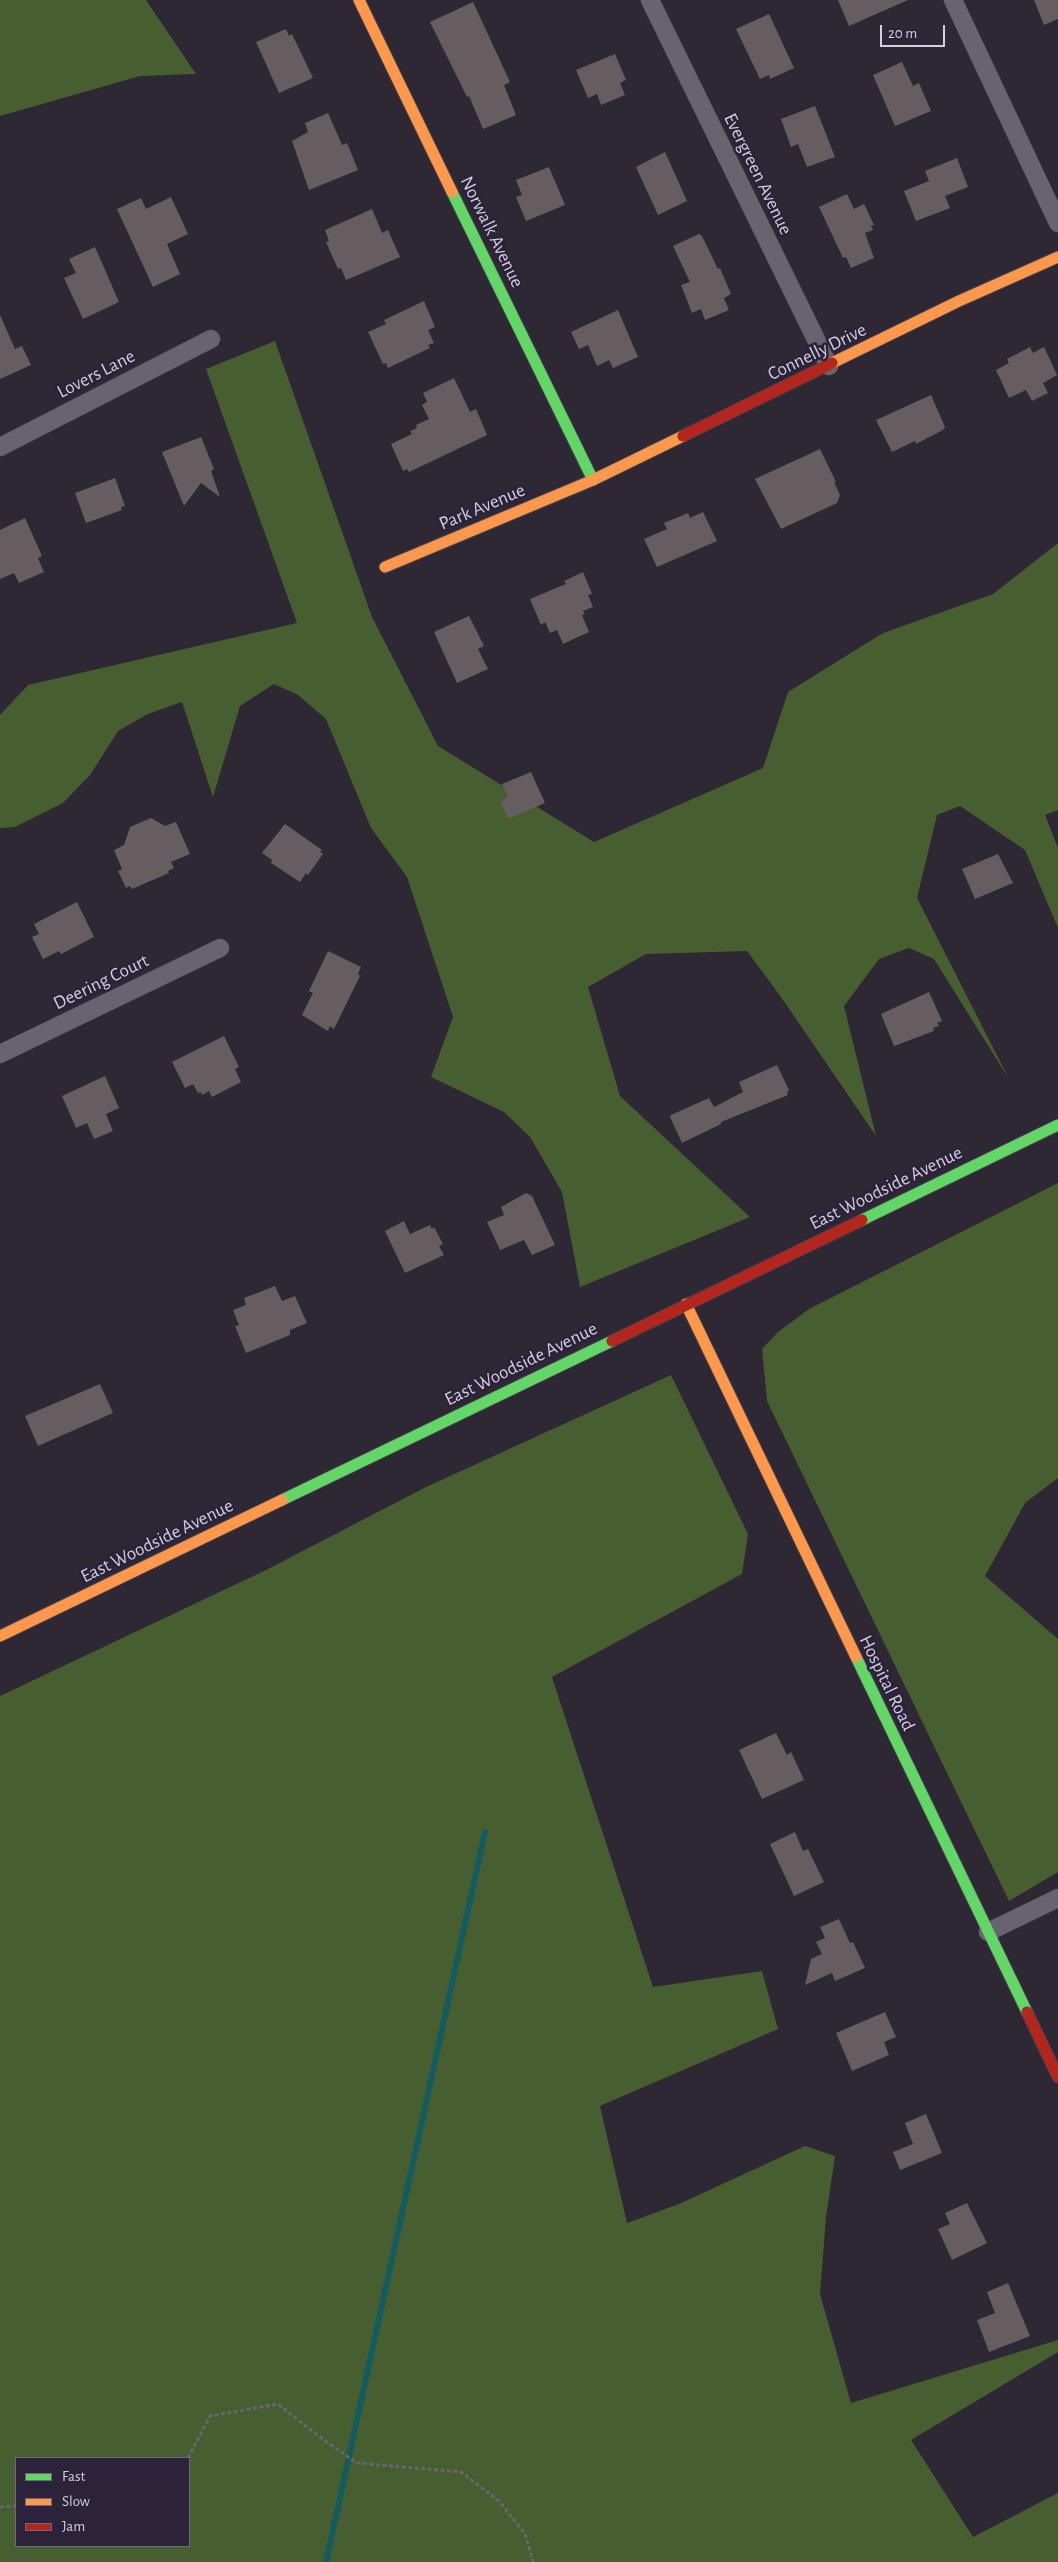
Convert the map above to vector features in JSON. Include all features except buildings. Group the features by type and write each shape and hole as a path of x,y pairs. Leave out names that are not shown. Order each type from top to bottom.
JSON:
{"street":[{"name":"Norwalk Avenue","path":"359,0 593,480"},
{"name":"Evergreen Avenue","path":"650,0 829,366"},
{"path":"953,0 1058,223"},
{"name":"Connelly Drive","path":"593,480 959,301 1058,257"},
{"name":"Lovers Lane","path":"0,447 211,339"},
{"name":"Park Avenue","path":"385,567 593,480"},
{"name":"Deering Court","path":"0,1054 220,948"},
{"name":"East Woodside Avenue","path":"0,1636 1058,1125"},
{"name":"Hospital Road","path":"686,1304 1058,2077"},
{"path":"988,1932 1058,1898"}],"path":[{"path":"189,2457 210,2416 278,2404 357,2463 461,2472 499,2501 525,2534 533,2562"},
{"path":"0,2507 15,2506"}],"green space":[{"path":"0,0 146,0 196,74 140,76 0,116"},
{"path":"275,341 372,617 438,746 594,842 763,768 788,692 883,633 993,594 1058,543 1058,810 1045,815 1058,848 1058,928 1025,850 960,806 937,815 917,898 1009,1079 934,959 909,948 879,959 844,1006 876,1136 781,997 747,951 646,954 588,987 620,1096 750,1217 580,1287 562,1192 530,1137 504,1112 431,1077 453,1017 407,877 371,828 326,719 298,695 274,684 240,706 213,797 182,702 148,714 118,731 90,775 63,803 15,827 0,828 0,715 28,685 297,623 206,369"},
{"path":"1058,1183 1058,1478 1025,1503 985,1576 1058,1639 1058,1872 1009,1901 767,1401 762,1349 778,1332 809,1309"},
{"path":"671,1375 748,1534 742,1574 552,1677 653,1987 762,1971 778,2029 600,2106 627,2223 679,2204 805,2146 835,2156 826,2217 820,2294 851,2403 1058,2340 1058,2352 911,2440 973,2537 1058,2493 1058,2562 0,2562 0,1696 266,1570 426,1487"}],"waterway":[{"path":"326,2562 485,1832"}],"traffic: fast":[{"path":"452,192 593,480"},
{"path":"862,1220 1058,1125"},
{"path":"282,1500 612,1341"},
{"path":"856,1657 1027,2012"}],"traffic: slow":[{"path":"359,0 452,192"},
{"path":"832,363 959,301 1058,257"},
{"path":"385,567 593,480 683,436"},
{"path":"686,1304 856,1657"},
{"path":"0,1636 282,1500"}],"traffic: jam":[{"path":"683,436 832,363"},
{"path":"612,1341 862,1220"},
{"path":"1027,2012 1058,2077"}]}
